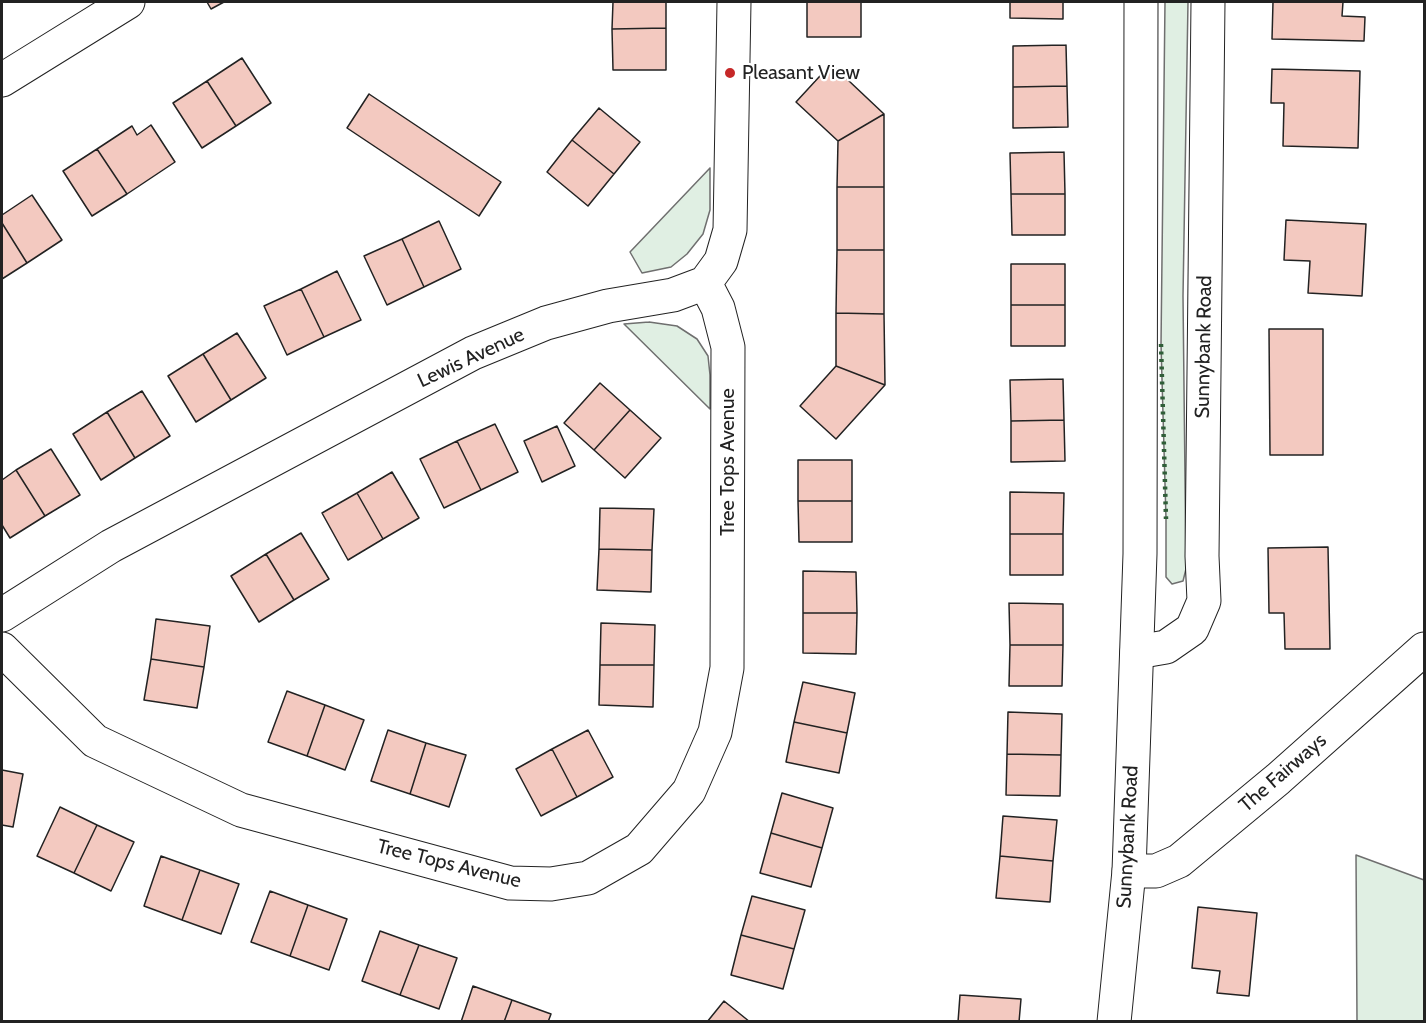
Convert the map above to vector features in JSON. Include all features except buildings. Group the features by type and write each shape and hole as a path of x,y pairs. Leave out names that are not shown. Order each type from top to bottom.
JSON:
{"street":[{"path":"2,80 128,2"},
{"path":"705,283 721,261 730,230 734,2"},
{"name":"Sunnybank Road","path":"1114,1022 1129,871 1140,554 1141,2"},
{"name":"Sunnybank Road","path":"1137,652 1166,647 1192,629 1204,601 1202,556 1208,2"},
{"name":"Lewis Avenue","path":"2,615 111,546 473,353 546,323 608,306 673,296 705,283"},
{"name":"Tree Tops Avenue","path":"2,649 95,741 241,810 510,883 551,884 588,878 639,849 689,791 715,732 727,668 728,347 718,308 705,283"},
{"name":"The Fairways","path":"1129,871 1156,871 1179,861 1278,779 1425,649"}],"green space":[{"path":"1165,2 1188,2 1183,296 1186,569 1183,581 1172,584 1166,577 1161,344"},
{"path":"710,168 710,210 703,234 687,254 671,267 642,273 630,252"},
{"path":"649,322 677,326 697,339 708,356 710,409 624,324"},
{"path":"1356,855 1424,880 1424,1021 1357,1021"}],"hedge":[{"path":"1161,344 1166,519"}],"place":[{"name":"Pleasant View","path":"730,73"}]}
